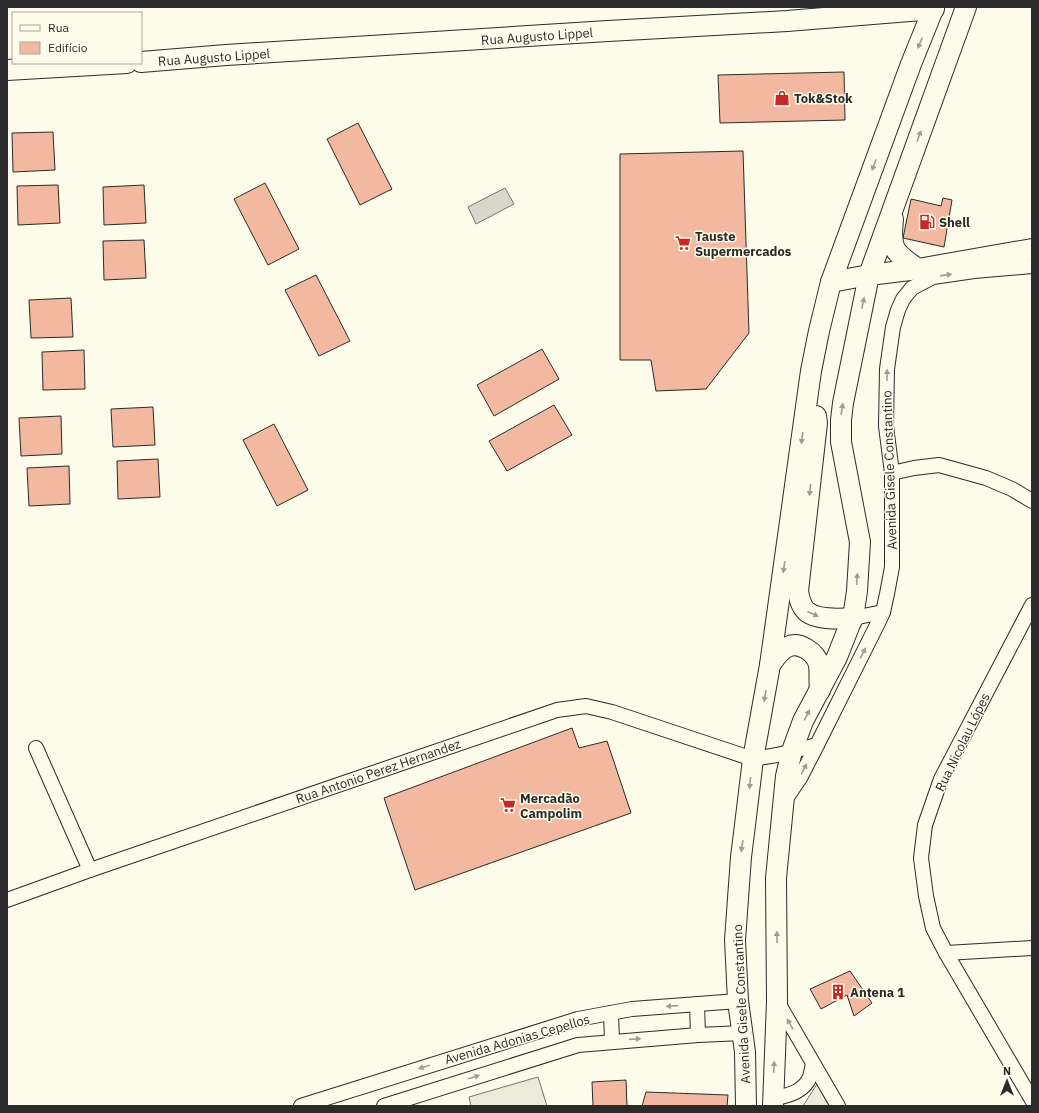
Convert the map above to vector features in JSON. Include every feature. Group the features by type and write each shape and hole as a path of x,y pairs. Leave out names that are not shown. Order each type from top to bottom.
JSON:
{"main road":[{"path":"773,1102 777,1001 776,878 786,776 792,751 803,721 837,657 853,618 857,591 860,542 841,442 841,420 869,275 966,7"},
{"name":"Rua Augusto Lippel","path":"142,62 226,55 593,32 787,22 934,8"},
{"name":"Avenida Gisele Constantino","path":"746,1106 745,1052 738,1001 735,940 741,857 753,759 770,665 812,368 831,282 911,64 934,8"},
{"path":"7,70 110,64"},
{"path":"895,202 892,230 894,247 897,252 918,269"},
{"path":"831,282 1032,250"},
{"path":"812,368 817,423 798,591 800,601 806,611 815,616 844,619 853,618"},
{"path":"770,665 780,652 789,646 801,646 812,652 819,663 820,690"},
{"path":"742,1033 749,1037 753,1046 763,1095 773,1102"}],"street":[{"name":"Avenida Gisele Constantino","path":"783,802 800,778 817,746 883,612 892,567 892,473 886,426 887,369 893,327 898,310 912,288 933,277 974,271 1032,266"},
{"path":"892,473 914,468 939,465 986,478 1012,489 1032,501"},
{"name":"Rua Nicolau Lópes","path":"1032,605 941,779 925,825 921,858 926,896 933,928 946,953 1032,1100"},
{"path":"853,618 883,612"},
{"name":"Rua Antonio Perez Hernandez","path":"7,900 90,870 557,710 586,706 612,712 753,759"},
{"path":"753,759 817,746"},
{"path":"36,748 90,870"},
{"path":"946,953 1032,948"},
{"name":"Avenida Adonias Cepellos","path":"301,1106 578,1019 632,1009 738,1001"},
{"path":"777,1001 838,1106"},
{"path":"697,1004 698,1035"},
{"path":"612,1013 612,1041"},
{"name":"Avenida Adonias Cepellos","path":"384,1106 578,1045 612,1041 742,1033"},
{"path":"773,1102 802,1088 810,1077 813,1064"}],"shaded area":[{"path":"505,188 514,204 476,224 468,207"},
{"path":"538,1077 547,1106 471,1106 469,1097"},
{"path":"817,1084 829,1106 803,1106"}],"building":[{"name":"Tok&Stok","path":"844,72 845,120 720,123 718,75"},
{"path":"358,123 392,189 360,205 327,139"},
{"path":"53,132 55,170 13,172 12,133"},
{"name":"Tauste Supermercados","path":"743,151 749,333 706,389 656,391 651,360 620,360 620,154"},
{"path":"265,183 299,249 268,265 234,199"},
{"path":"58,185 60,223 18,225 17,186"},
{"path":"144,185 146,223 104,225 103,187"},
{"name":"Shell","path":"943,198 952,200 944,247 903,238 911,199 941,206"},
{"path":"144,240 146,278 104,280 103,241"},
{"path":"316,275 350,341 319,356 285,290"},
{"path":"71,298 73,337 31,338 29,300"},
{"path":"542,349 559,379 494,416 477,385"},
{"path":"84,350 85,389 43,390 42,352"},
{"path":"554,405 572,435 507,471 489,441"},
{"path":"153,407 155,445 113,447 111,409"},
{"path":"61,416 62,454 21,456 19,418"},
{"path":"274,424 308,490 277,506 243,440"},
{"path":"158,459 160,497 118,499 117,461"},
{"path":"69,466 70,504 29,506 27,468"},
{"name":"Mercadão Campolim","path":"572,728 579,748 607,741 631,813 415,890 384,798"},
{"name":"Antena 1","path":"850,971 872,1003 854,1016 847,995 821,1009 810,989"},
{"path":"626,1080 627,1106 593,1106 592,1082"},
{"path":"646,1092 728,1095 727,1106 642,1106"}],"place":[{"name":"Tok&Stok","path":"782,98"},
{"name":"Shell","path":"927,222"},
{"name":"Tauste Supermercados","path":"683,243"},
{"name":"Mercadão Campolim","path":"508,805"},
{"name":"Antena 1","path":"838,992"}]}
